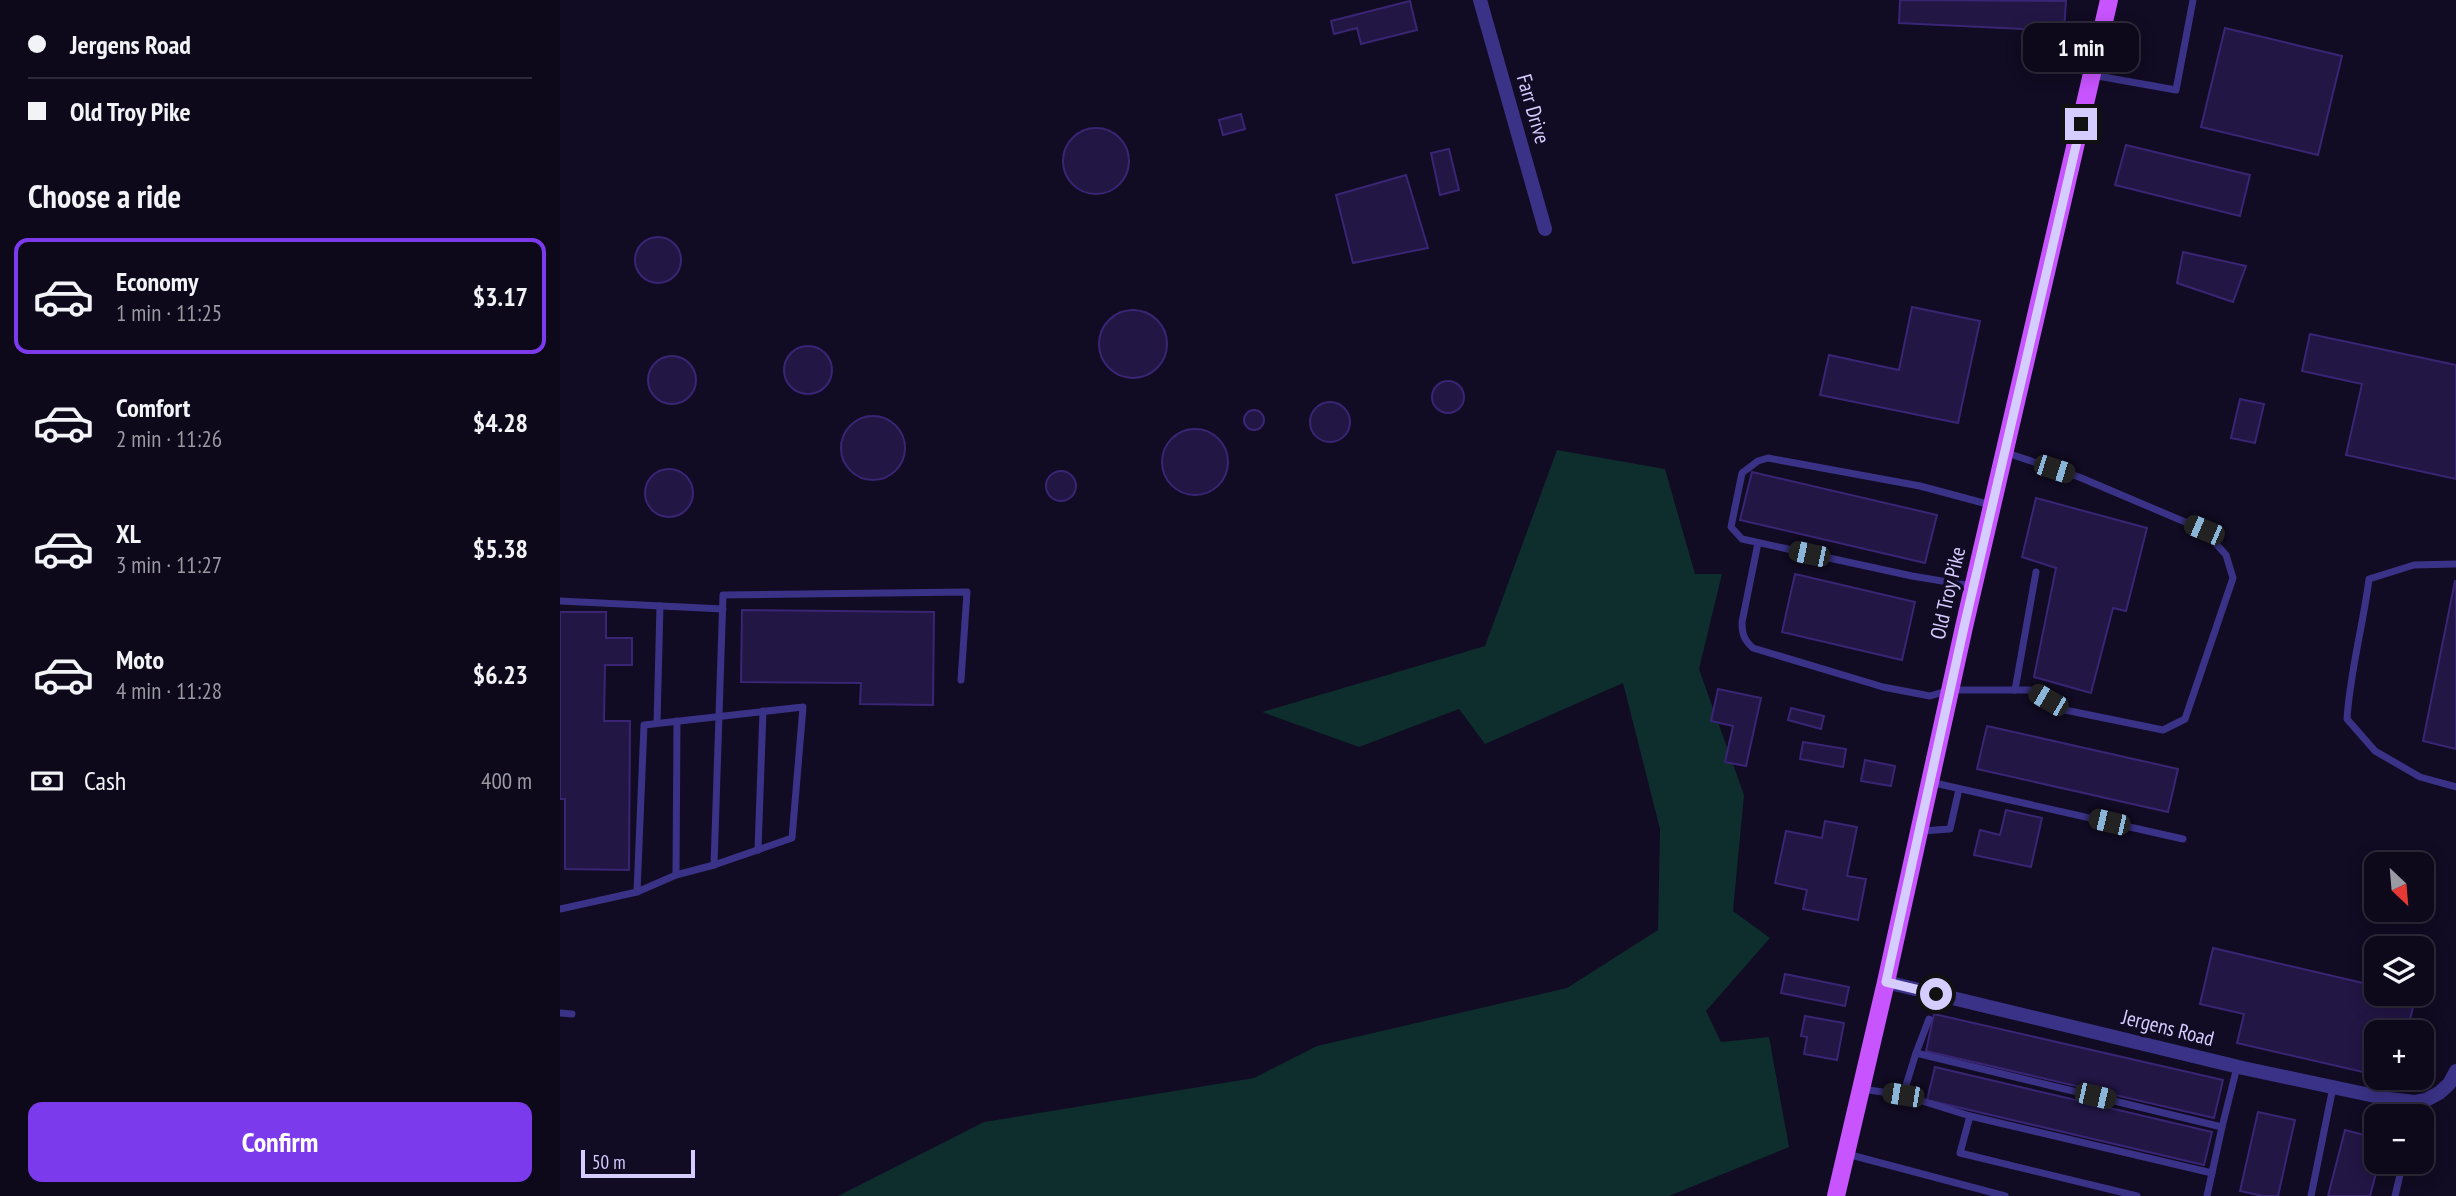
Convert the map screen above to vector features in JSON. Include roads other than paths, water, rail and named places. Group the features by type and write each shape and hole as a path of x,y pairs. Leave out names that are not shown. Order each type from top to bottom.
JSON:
{"main road":[{"name":"Old Troy Pike","path":"1836,1196 1973,586 2109,0"}],"street":[{"name":"Farr Drive","path":"1480,0 1545,229"},
{"name":"Jergens Road","path":"1886,982 2237,1066 2403,1101 2415,1102 2439,1093 2449,1084 2456,1071"}],"lane":[{"path":"2092,75 2176,90 2193,0"},
{"path":"1758,543 1742,622 1742,633 1753,648 1883,687 1930,696 1950,690 2030,690 2065,710 2163,730 2185,719 2233,578 2226,555 2204,530 2079,477 2004,452"},
{"path":"1973,586 1912,576 1742,539 1731,527 1742,473 1758,461 1768,458 1920,486 1992,505"},
{"path":"2456,564 2414,565 2369,579 2349,690 2347,719 2375,751 2420,777 2456,787"},
{"path":"2015,690 2036,572"},
{"path":"713,865 723,595 967,592 961,680"},
{"path":"560,601 723,609"},
{"path":"657,723 660,606"},
{"path":"560,909 637,892 676,875 792,838 803,706 644,725 637,892"},
{"path":"758,850 763,711"},
{"path":"676,875 677,721"},
{"path":"1930,782 2183,839"},
{"path":"1919,832 1950,829 1959,789"},
{"path":"560,1013 572,1014"},
{"path":"1903,1095 1929,1019"},
{"path":"1916,1053 2222,1127"},
{"path":"2207,1196 2237,1066"},
{"path":"2311,1196 2333,1087"},
{"path":"1861,1089 1903,1095 1970,1116 2212,1172"},
{"path":"1970,1116 1960,1153 2137,1196"},
{"path":"1846,1154 2005,1196"},
{"path":"2395,1196 2400,1174"}]}
